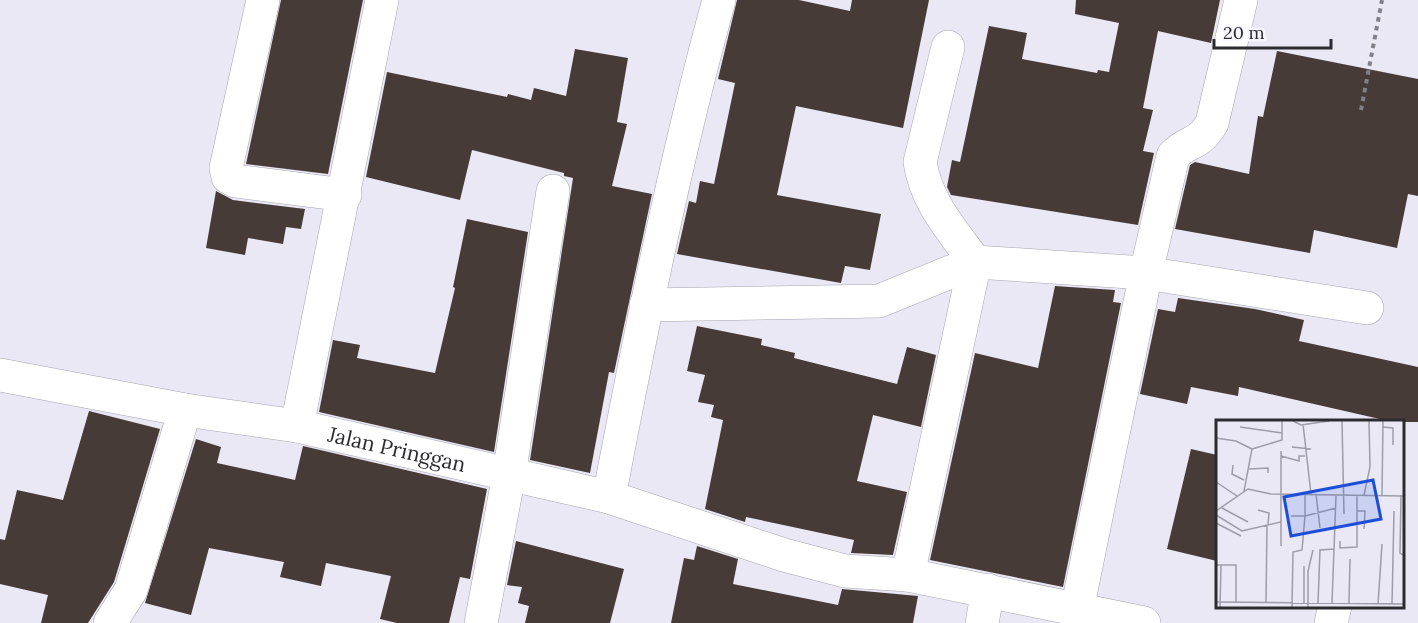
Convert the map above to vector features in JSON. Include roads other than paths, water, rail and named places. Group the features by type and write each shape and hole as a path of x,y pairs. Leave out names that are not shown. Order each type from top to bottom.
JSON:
{"street":[{"path":"263,0 226,168 228,177 236,181 345,195"},
{"path":"297,426 345,195 382,0"},
{"path":"609,497 646,305 692,99 719,0"},
{"path":"1077,610 1146,273 1173,156 1180,148 1203,139 1212,123 1241,0"},
{"path":"908,575 975,262 932,204 923,180 920,162 948,47"},
{"path":"481,623 509,475 553,191"},
{"path":"646,305 879,301 975,262 1146,273 1367,308"},
{"name":"Jalan Pringgan","path":"0,375 185,410 297,426 609,497 784,555 845,571 908,575 1144,623"},
{"path":"110,623 131,591 185,410"},
{"path":"982,623 988,590"},
{"path":"1331,623 1335,608"}]}
